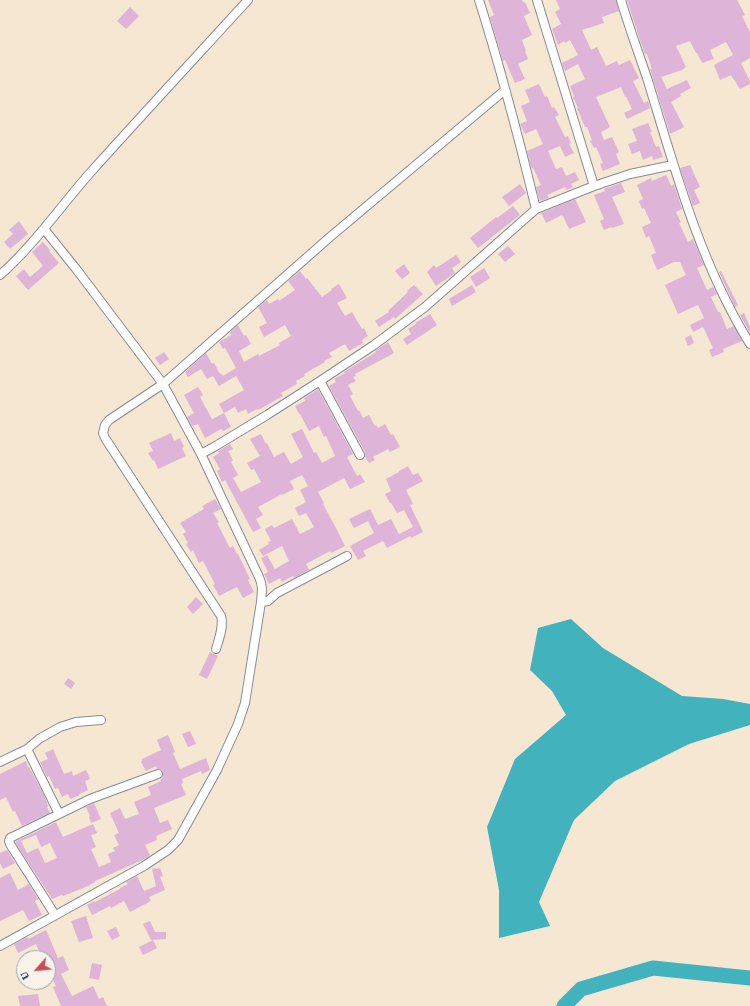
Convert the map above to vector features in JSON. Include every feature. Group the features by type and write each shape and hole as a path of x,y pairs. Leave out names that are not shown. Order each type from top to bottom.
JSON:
{"street":[{"path":"0,275 44,229 89,174 248,0"},
{"path":"479,0 490,33 521,146 536,209"},
{"path":"537,0 594,186"},
{"path":"621,0 696,230 707,259 729,307 750,344"},
{"path":"216,649 222,624 219,611 105,438 103,433 105,425 109,420 160,380 505,90"},
{"path":"201,454 320,382 374,345 425,306 536,209 594,186 630,174 674,165"},
{"path":"0,946 144,866 168,850 178,840 217,770 238,724 245,703 262,587 262,582 201,454 160,380 44,229"},
{"path":"320,382 360,455"},
{"path":"261,602 268,601 277,593 347,556"},
{"path":"0,762 27,749 39,739 60,727 76,722 101,720"},
{"path":"27,749 59,814"},
{"path":"55,915 10,844 10,838 90,799 158,774"}],"water":[{"path":"571,619 603,648 682,696 723,699 750,704 750,725 689,744 615,781 574,820 539,902 550,926 499,938 499,890 487,827 515,759 566,715 552,691 530,670 538,628"}],"building":[{"path":"488,0 522,0 524,3 525,2 530,13 524,16 532,35 522,40 528,59 518,64 525,79 515,83 505,60 503,61 490,17 494,15"},
{"path":"556,0 616,0 619,11 602,17 604,23 582,30 591,50 597,47 606,66 617,61 619,65 630,60 639,78 633,81 644,103 648,101 650,108 627,119 624,113 632,109 621,87 596,97 610,127 601,132 604,140 612,137 619,152 616,154 620,164 603,171 600,164 603,163 596,147 594,148 590,141 592,140 577,109 578,108 570,86 585,79 578,64 565,71 562,63 578,55 570,40 565,43 564,41 558,45 552,29 561,24 555,12 560,9"},
{"path":"627,0 737,0 745,15 742,16 750,32 750,58 741,63 750,84 740,89 731,75 720,80 714,65 733,55 726,42 710,50 714,59 702,63 690,41 676,46 686,67 682,70 661,77 667,89 687,80 691,88 680,94 681,96 671,102 684,127 670,134 650,69 652,69 647,54 645,54"},
{"path":"130,7 139,16 126,29 117,21"},
{"path":"539,84 545,97 547,96 552,108 554,107 559,115 555,117 565,137 568,136 571,143 569,144 574,153 565,157 560,146 548,151 556,169 562,167 566,176 575,172 579,180 571,184 573,187 567,190 565,187 547,195 549,198 540,201 536,187 541,185 533,168 531,167 527,151 543,144 536,129 525,134 520,124 527,121 521,106 530,102 525,90"},
{"path":"648,123 656,147 659,146 663,157 653,160 652,156 643,160 640,151 632,154 628,144 637,141 632,129"},
{"path":"690,165 700,187 694,190 700,203 693,206 680,168"},
{"path":"666,175 671,186 674,184 682,209 676,212 681,222 679,223 688,242 693,239 704,265 697,268 707,290 713,287 717,294 711,297 718,312 720,312 727,329 734,326 742,341 723,349 724,352 712,357 709,350 713,348 703,327 693,332 690,325 704,318 698,305 678,314 665,285 686,275 680,262 674,262 657,270 651,255 656,253 649,236 646,238 642,227 651,223 639,201 643,199 637,185 651,178 652,181"},
{"path":"621,183 625,192 612,197 624,224 604,230 600,221 604,219 594,195 605,191 604,189"},
{"path":"520,184 526,193 509,206 502,197"},
{"path":"575,199 586,222 569,229 562,215 546,223 541,213"},
{"path":"513,206 520,215 478,248 470,238 496,217 497,218"},
{"path":"19,221 28,234 10,249 4,242 13,234 9,230"},
{"path":"43,242 59,263 28,290 16,276 24,269 30,277 43,266 32,252"},
{"path":"508,246 515,254 505,262 498,254"},
{"path":"456,255 461,262 452,268 455,273 436,286 427,272 434,265 436,268"},
{"path":"404,264 410,273 402,279 395,271"},
{"path":"484,268 490,278 476,287 470,277"},
{"path":"300,271 322,297 339,284 347,298 337,303 345,316 352,312 368,336 362,340 363,343 349,351 345,344 329,353 332,357 304,374 305,376 296,381 297,384 281,393 283,396 258,410 257,409 248,414 246,409 238,413 235,407 224,413 219,404 244,390 236,376 219,386 213,376 207,379 201,369 188,377 185,372 206,353 212,364 214,363 220,374 221,373 223,376 236,368 225,348 223,349 219,342 231,335 230,332 238,325 244,336 246,335 251,344 239,351 244,362 258,354 259,356 280,345 279,343 291,336 285,325 264,337 259,327 267,323 258,307 267,300 269,304 278,299 279,301 295,290 288,281"},
{"path":"721,271 738,305 735,307 719,272"},
{"path":"414,285 423,294 395,319 394,317 379,327 375,321 389,312 388,311"},
{"path":"472,285 476,292 452,306 449,299"},
{"path":"744,313 750,327 750,333 740,315"},
{"path":"430,314 437,325 407,345 403,339 411,334 408,329"},
{"path":"691,335 694,343 688,346 685,338"},
{"path":"388,342 394,353 355,374 356,376 353,377 356,381 348,385 353,394 350,396 363,418 369,415 375,426 376,425 378,428 385,424 391,435 393,434 400,447 390,452 388,449 373,457 375,460 369,463 365,457 365,452 329,386 336,382 334,379 376,352 375,351"},
{"path":"164,352 169,359 160,365 155,358"},
{"path":"198,387 203,395 200,397 212,419 224,413 231,427 223,431 221,429 205,438 198,424 192,426 187,417 194,413 184,395"},
{"path":"318,389 353,454 347,457 357,476 360,474 365,482 350,489 344,478 318,492 345,546 331,553 330,551 306,564 309,570 294,578 293,576 282,582 280,578 269,584 264,574 268,572 261,558 267,555 275,569 289,561 282,546 263,556 259,550 271,541 265,529 272,525 274,528 292,519 300,534 314,527 306,513 299,516 295,508 306,502 300,490 308,486 302,475 290,481 294,489 258,507 263,515 256,519 261,528 253,532 225,480 222,482 217,471 220,469 213,457 219,453 218,451 230,444 233,449 228,451 233,460 231,462 238,475 233,478 241,492 261,482 254,469 251,470 247,463 260,456 250,439 261,434 274,457 284,452 291,464 303,457 291,434 302,429 314,453 316,452 322,463 335,456 326,436 324,437 319,426 309,431 295,406 305,401 304,398"},
{"path":"171,433 174,441 180,438 184,447 182,448 186,456 158,469 154,460 153,461 148,453 153,451 149,443"},
{"path":"408,466 413,475 418,473 423,481 406,490 413,504 410,505 423,532 411,538 410,536 387,548 383,541 363,551 366,556 358,560 350,546 374,533 368,521 354,528 349,519 370,509 378,525 391,519 399,534 413,527 404,510 397,513 385,494 391,491 386,479"},
{"path":"215,499 221,509 213,513 219,522 217,523 230,548 233,546 238,554 250,579 248,580 254,592 243,598 237,587 219,596 213,585 215,584 203,561 199,563 193,550 191,552 186,544 188,543 183,534 186,532 180,523 204,509 202,506"},
{"path":"196,597 203,604 193,614 187,607"},
{"path":"210,652 218,656 207,679 199,675"},
{"path":"68,678 75,683 71,689 64,684"},
{"path":"190,731 196,744 188,747 182,734"},
{"path":"168,735 175,752 173,753 180,769 206,758 210,770 202,774 201,771 182,779 183,783 181,784 186,795 154,808 160,823 168,820 172,829 156,836 157,840 145,845 150,855 147,858 95,881 88,886 52,899 15,842 56,822 63,837 93,824 97,833 91,835 96,847 91,849 99,867 111,862 108,854 115,851 113,848 119,845 114,835 119,833 110,813 120,808 125,819 139,814 134,802 151,795 148,787 161,781 160,779 163,775 162,770 157,769 156,766 146,771 141,762 142,759 161,750 157,740","holes":["36,835 41,847 50,843 57,858 45,863 38,848 27,853 21,841"]},
{"path":"53,749 64,774 72,771 73,776 86,770 90,779 85,781 88,790 70,799 68,794 62,797 58,788 55,789 40,762 48,759 45,753"},
{"path":"26,761 45,797 50,813 22,826 6,797 0,800 0,774"},
{"path":"94,803 101,819 91,823 86,807"},
{"path":"7,850 15,863 3,869 0,863 0,853"},
{"path":"160,868 163,876 160,877 165,890 149,897 151,901 130,912 124,901 111,908 110,906 92,915 87,905 120,889 128,884 126,882 137,876 144,891 156,886 152,869"},
{"path":"10,873 18,890 29,884 38,899 35,901 42,915 29,921 23,910 0,921 0,878"},
{"path":"86,916 93,938 79,942 71,921"},
{"path":"150,921 155,932 166,932 166,939 151,940 143,924"},
{"path":"116,927 120,936 112,940 107,931"},
{"path":"46,930 55,950 39,950 36,944 24,950 17,950 14,944 27,937 28,939"},
{"path":"153,940 157,948 143,955 139,947"},
{"path":"56,953 58,958 63,956 69,970 61,974 72,996 93,986 99,999 103,997 107,1006 61,1006 54,990 56,990"},
{"path":"92,963 102,965 99,980 89,978"},
{"path":"38,994 40,1006 20,1006 18,996"}],"waterway":[{"path":"564,1006 581,989 653,968 750,978"}]}
